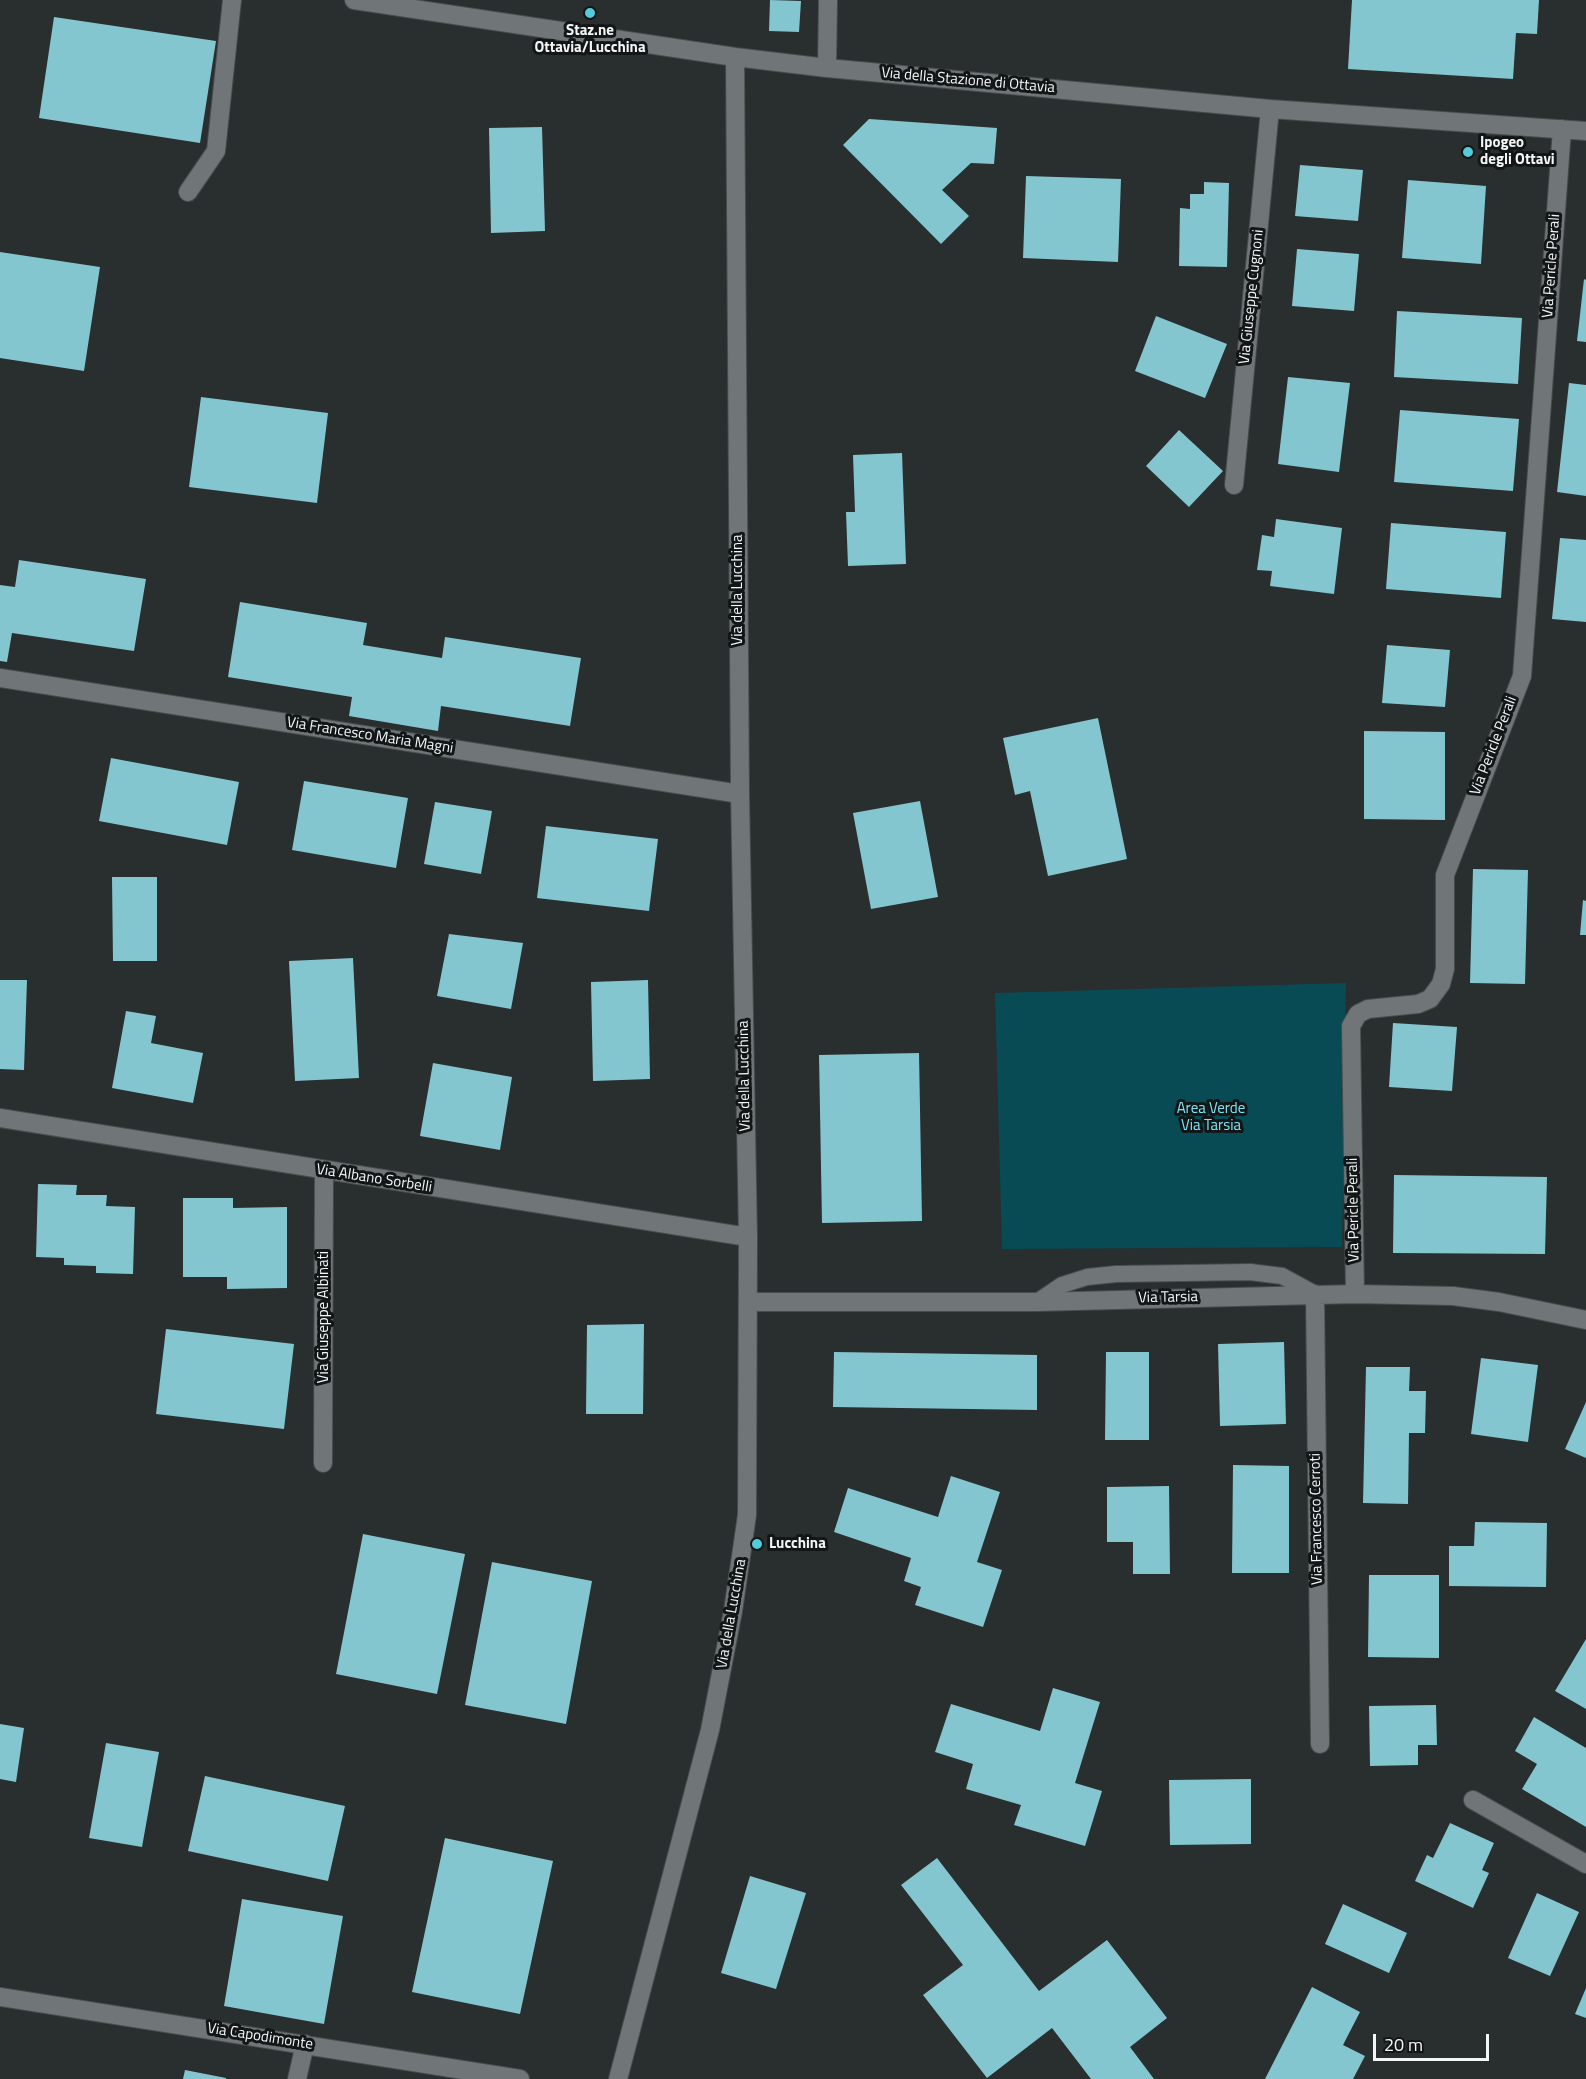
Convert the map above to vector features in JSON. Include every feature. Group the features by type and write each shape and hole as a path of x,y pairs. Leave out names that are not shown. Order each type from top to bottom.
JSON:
{"street":[{"path":"188,192 216,151 232,0"},
{"name":"Via della Stazione di Ottavia","path":"354,0 735,57 827,68 1270,109 1586,131"},
{"path":"827,68 828,0"},
{"name":"Via della Lucchina","path":"618,2079 710,1730 733,1611 748,1504 748,1238 740,794 735,57"},
{"name":"Via Giuseppe Cugnoni","path":"1234,485 1270,109"},
{"name":"Via Pericle Perali","path":"1355,1294 1351,1026 1358,1014 1368,1009 1418,1004 1430,999 1442,984 1445,969 1444,875 1522,676 1562,129"},
{"name":"Via Francesco Maria Magni","path":"0,678 740,794"},
{"name":"Via Albano Sorbelli","path":"0,1118 748,1238"},
{"name":"Via Giuseppe Albinati","path":"324,1171 324,1463"},
{"name":"Via Tarsia","path":"748,1302 1037,1302 1315,1294 1453,1296 1498,1302 1586,1320"},
{"name":"Via Francesco Cerroti","path":"1315,1294 1320,1744"},
{"path":"1473,1800 1586,1864"},
{"name":"Via Capodimonte","path":"0,1997 520,2079"},
{"path":"297,2079 305,2044"}],"lane":[{"path":"1037,1302 1062,1285 1086,1277 1127,1273 1250,1272 1282,1276 1315,1294"}],"green space":[{"name":"Area Verde Via Tarsia","path":"1346,983 1342,1247 1002,1249 995,993"}],"building":[{"path":"770,0 801,1 799,32 769,31"},
{"path":"1352,0 1539,0 1537,34 1516,33 1513,79 1348,69"},
{"path":"54,17 216,41 200,143 39,118"},
{"path":"869,119 997,128 994,164 971,163 942,190 969,216 941,244 843,145"},
{"path":"542,127 545,231 491,233 489,128"},
{"path":"1300,165 1363,170 1358,221 1295,216"},
{"path":"1026,176 1121,179 1118,262 1023,258"},
{"path":"1408,180 1486,186 1481,264 1402,258"},
{"path":"1204,182 1229,183 1227,267 1179,266 1180,208 1190,209 1190,194 1204,194"},
{"path":"1297,249 1359,254 1354,311 1292,306"},
{"path":"0,252 100,267 84,371 0,358"},
{"path":"1584,279 1586,280 1586,342 1577,341"},
{"path":"1397,311 1522,318 1518,384 1394,377"},
{"path":"1156,316 1227,344 1205,398 1135,371"},
{"path":"1288,377 1350,383 1339,472 1278,464"},
{"path":"1569,383 1586,385 1586,496 1557,492"},
{"path":"201,397 328,413 317,503 189,487"},
{"path":"1400,410 1519,419 1513,491 1394,482"},
{"path":"1179,430 1223,471 1189,507 1146,466"},
{"path":"902,453 906,564 848,566 846,512 855,512 853,455"},
{"path":"1276,519 1342,528 1334,594 1270,586 1272,571 1257,570 1262,535 1274,537"},
{"path":"1391,523 1506,532 1501,598 1386,589"},
{"path":"1560,538 1586,540 1586,622 1552,619"},
{"path":"19,560 146,579 134,651 12,633 7,662 0,661 0,585 15,587"},
{"path":"240,602 367,623 363,645 442,658 445,637 581,658 570,726 441,706 438,731 349,716 352,697 228,677"},
{"path":"1387,645 1450,650 1445,707 1382,703"},
{"path":"1098,718 1127,859 1048,876 1030,791 1015,795 1003,738"},
{"path":"1364,731 1445,732 1445,820 1364,819"},
{"path":"111,758 239,782 227,845 99,821"},
{"path":"304,781 408,798 396,868 292,850"},
{"path":"920,801 938,897 871,909 853,813"},
{"path":"435,802 492,811 481,874 424,864"},
{"path":"546,826 658,839 649,911 537,898"},
{"path":"1473,869 1528,870 1525,984 1470,983"},
{"path":"112,877 157,877 157,961 113,961"},
{"path":"1583,900 1586,901 1586,935 1580,935"},
{"path":"449,934 523,943 511,1009 437,996"},
{"path":"353,958 359,1078 295,1081 289,961"},
{"path":"0,980 27,980 24,1070 0,1069"},
{"path":"648,980 650,1079 593,1081 591,982"},
{"path":"126,1011 156,1016 151,1043 203,1053 193,1103 112,1088"},
{"path":"1393,1023 1457,1027 1452,1091 1389,1087"},
{"path":"919,1053 922,1221 822,1223 819,1055"},
{"path":"433,1063 512,1077 500,1150 420,1136"},
{"path":"1394,1175 1547,1177 1545,1254 1393,1253"},
{"path":"38,1184 77,1185 76,1195 107,1195 106,1206 135,1207 133,1274 96,1273 96,1266 64,1265 64,1258 36,1257"},
{"path":"183,1198 233,1198 233,1208 287,1207 287,1288 227,1289 227,1277 183,1277"},
{"path":"644,1324 643,1414 586,1414 587,1325"},
{"path":"166,1329 294,1344 284,1429 156,1414"},
{"path":"1284,1342 1286,1424 1220,1426 1218,1344"},
{"path":"834,1352 1037,1355 1037,1410 833,1407"},
{"path":"1106,1352 1149,1352 1149,1440 1105,1440"},
{"path":"1481,1358 1538,1365 1528,1442 1471,1434"},
{"path":"1366,1367 1410,1367 1409,1391 1426,1391 1425,1433 1409,1433 1408,1504 1363,1503"},
{"path":"1586,1402 1586,1458 1565,1449"},
{"path":"1233,1465 1289,1466 1289,1573 1232,1573"},
{"path":"951,1476 1000,1492 977,1562 1002,1570 983,1627 915,1605 921,1587 904,1581 911,1558 834,1532 848,1488 938,1517"},
{"path":"1169,1486 1170,1574 1133,1574 1133,1542 1107,1542 1107,1487"},
{"path":"1475,1522 1547,1523 1546,1587 1449,1586 1449,1546 1474,1546"},
{"path":"363,1534 465,1554 437,1694 336,1674"},
{"path":"492,1562 592,1581 566,1724 465,1705"},
{"path":"1369,1575 1439,1575 1439,1658 1368,1657"},
{"path":"1586,1639 1586,1709 1555,1691"},
{"path":"1053,1688 1100,1702 1075,1783 1102,1791 1085,1846 1014,1825 1021,1805 966,1789 973,1764 935,1752 951,1704 1040,1731"},
{"path":"1436,1705 1437,1745 1418,1745 1418,1765 1370,1766 1369,1706"},
{"path":"1534,1717 1586,1748 1586,1827 1522,1789 1537,1764 1515,1751"},
{"path":"0,1724 24,1728 16,1782 0,1779"},
{"path":"106,1743 159,1752 142,1847 89,1838"},
{"path":"205,1776 345,1806 328,1881 188,1851"},
{"path":"1251,1779 1251,1844 1170,1845 1169,1780"},
{"path":"1450,1823 1494,1843 1482,1870 1489,1873 1473,1908 1415,1881 1427,1855 1433,1858"},
{"path":"445,1838 553,1861 520,2014 412,1992"},
{"path":"937,1858 1039,1991 1107,1940 1167,2018 1130,2047 1154,2079 1091,2079 1052,2028 987,2078 923,1995 963,1965 901,1885"},
{"path":"750,1876 806,1893 776,1989 721,1973"},
{"path":"1537,1893 1579,1912 1550,1976 1508,1958"},
{"path":"242,1899 343,1916 324,2024 224,2006"},
{"path":"1343,1904 1407,1933 1389,1973 1325,1944"},
{"path":"1312,1987 1360,2012 1343,2045 1365,2056 1353,2079 1265,2079"},
{"path":"1586,1988 1586,2018 1575,2014"},
{"path":"185,2070 226,2078 226,2079 183,2079"}],"place":[{"name":"Staz.ne Ottavia/Lucchina","path":"590,13"},
{"name":"Ipogeo degli Ottavi","path":"1468,152"},
{"name":"Lucchina","path":"757,1544"}]}
